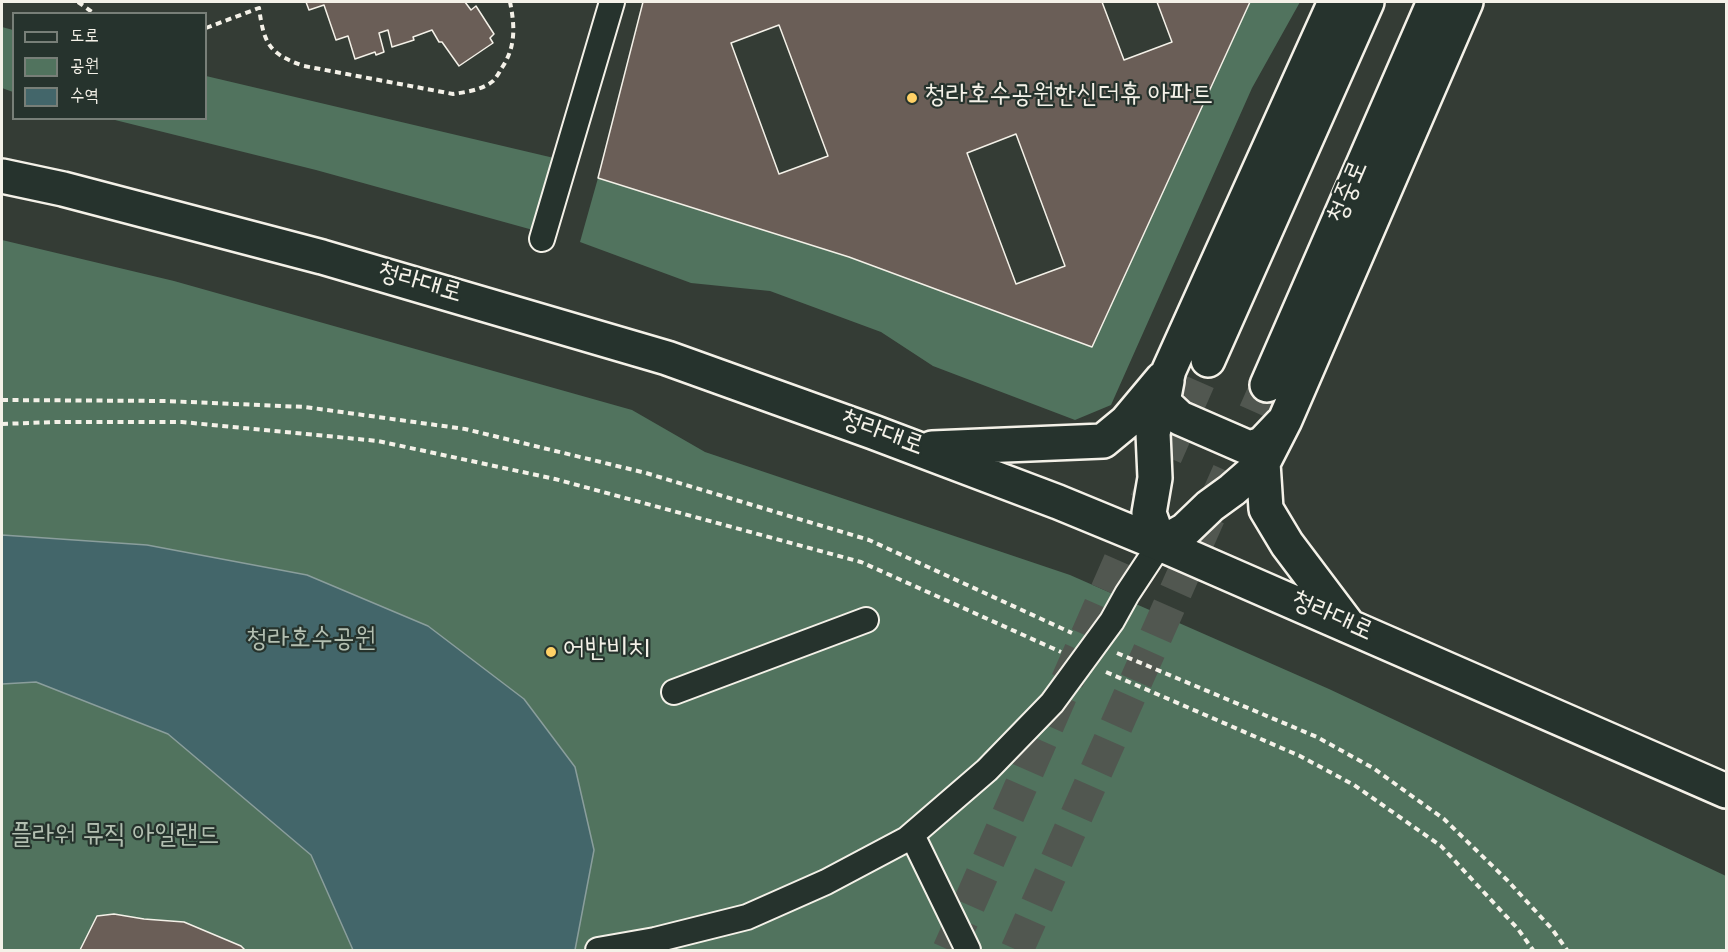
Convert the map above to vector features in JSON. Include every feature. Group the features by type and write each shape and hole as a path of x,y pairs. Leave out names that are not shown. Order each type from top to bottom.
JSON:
{"street":[{"path":"542,239 612,2"},
{"path":"1160,544 1149,513 1155,478 1153,433 1169,370 1335,2"},
{"path":"1208,360 1367,2"},
{"name":"청중로","path":"1267,385 1434,2"},
{"path":"598,951 747,917 826,882 907,839 987,770 1052,703 1112,621 1160,544 1185,530 1210,506 1263,463 1285,420 1466,2"},
{"name":"청라대로","path":"2,176 63,189 322,257 667,358 1058,502 1160,544 1726,790"},
{"path":"1169,370 1163,402 1180,418 1249,448 1262,444 1285,420"},
{"path":"918,449 1103,441 1126,422 1169,370"},
{"path":"1263,463 1266,509 1287,544 1349,626"},
{"path":"674,692 866,620"},
{"path":"912,835 968,951"}],"path":[{"path":"78,2 92,12"},
{"path":"259,2 262,27 270,46 282,58 304,66 453,94 474,91 493,81 506,63 514,42 514,20 510,2"},
{"path":"207,28 259,8"},
{"path":"2,400 166,401 305,407 465,429 646,473 869,540 1354,785 1441,846 1518,929 1533,951"},
{"path":"2,424 182,422 378,441 555,479 861,562 1089,652 1317,737 1372,768 1444,819 1508,881 1552,929 1567,951"}],"green space":[{"path":"1250,2 1300,2 1252,88 1111,405 1075,420 933,366 881,332 770,291 691,283 580,242 598,178 849,257 1092,347"},
{"path":"2,27 12,30 12,92 2,88"},
{"path":"207,76 554,158 533,230 316,170 115,120 207,120"},
{"name":"청라호수공원","path":"2,240 174,281 632,410 705,452 1070,575 1329,689 1726,876 1726,950 2,950"}],"water":[{"path":"2,535 147,545 307,575 428,626 524,699 575,767 594,850 575,950 353,950 311,855 168,734 36,682 2,684"}],"building":[{"path":"306,2 465,2 471,10 476,6 494,34 490,38 493,43 459,66 432,30 413,37 414,40 392,47 388,30 379,33 384,52 376,55 375,52 355,59 348,36 336,40 324,5 309,10"},
{"name":"청라호수공원한신더휴 아파트","path":"643,2 1250,2 1092,347 849,257 598,178"},
{"path":"1102,2 1157,2 1172,42 1124,60"},
{"path":"779,25 828,156 779,174 731,43"},
{"path":"1016,134 1065,266 1016,284 967,153"},
{"path":"114,914 184,922 241,946 245,950 80,950 97,916"}],"tunnel":[{"path":"949,950 1208,360"},
{"path":"1017,950 1267,385"}],"place":[{"name":"청라호수공원한신더휴 아파트","path":"912,98"},
{"name":"어반비치","path":"551,652"}],"park label":[{"name":"플라워 뮤직 아일랜드","path":"115,838"}]}
